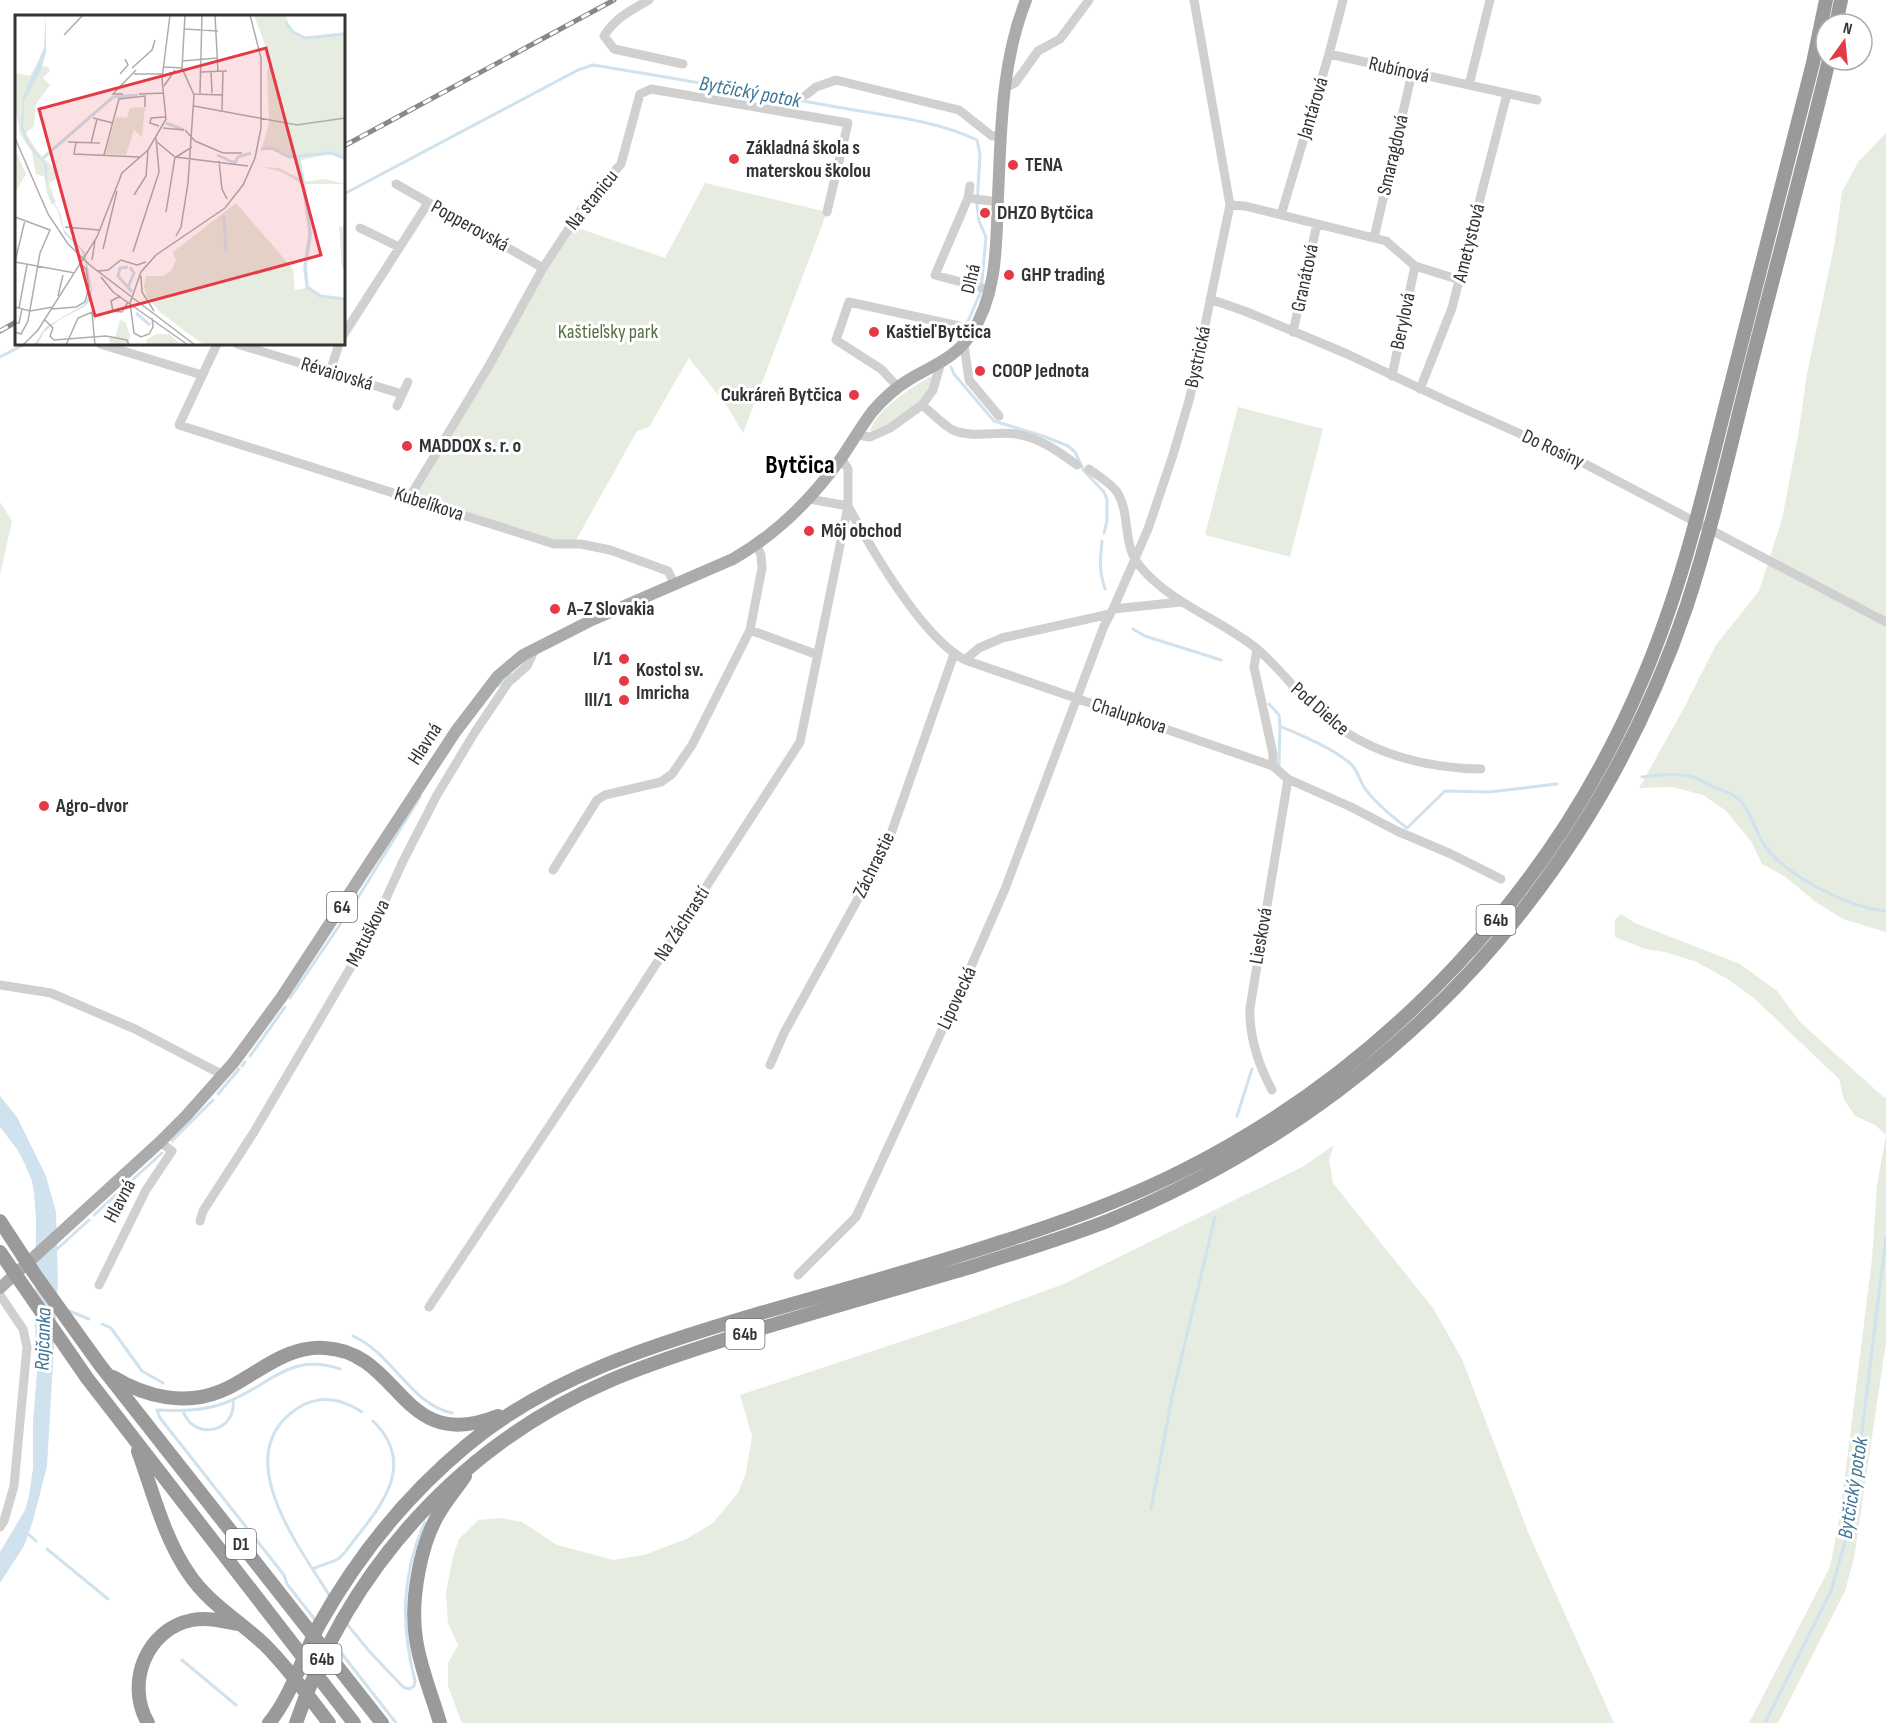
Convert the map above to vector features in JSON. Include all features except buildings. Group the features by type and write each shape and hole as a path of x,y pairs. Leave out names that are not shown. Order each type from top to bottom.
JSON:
{"highway":[{"name":"64b","path":"269,1723 282,1707 308,1647 343,1584 365,1552 387,1524 439,1471 493,1425 573,1379 656,1345 1002,1242 1096,1209 1159,1182 1252,1131 1327,1081 1413,1009 1477,942 1512,900 1567,823 1611,746 1658,643 1697,520 1810,75 1826,0"},
{"name":"64b","path":"296,1723 321,1661 354,1598 375,1567 423,1509 449,1484 520,1428 544,1413 604,1383 638,1369 765,1327 1016,1253 1102,1223 1166,1195 1234,1160 1300,1119 1366,1069 1449,994 1524,908 1578,832 1624,752 1667,658 1685,610 1711,524 1825,72"},
{"name":"D1","path":"0,1221 42,1285 100,1365 382,1723"},
{"name":"D1","path":"0,1252 131,1436 354,1723"},
{"path":"100,1365 119,1381 144,1392 168,1398 189,1399 221,1391 291,1353 312,1348 332,1348 351,1354 368,1364 415,1409 437,1422 454,1426 473,1424 522,1407"},
{"path":"131,1436 162,1519 178,1557 189,1575 204,1592 264,1644 329,1723"},
{"path":"440,1723 424,1674 416,1638 415,1605 418,1578 428,1538 440,1511 475,1462"},
{"path":"148,1723 140,1705 139,1677 142,1664 155,1642 172,1628 192,1620 206,1619 239,1624"}],"main road":[{"name":"Dlhá","path":"757,545 809,499 884,399 898,387 941,362 964,344 978,323 984,289 997,241 1005,88 1013,39 1026,0"},
{"name":"Hlavná","path":"0,1288 160,1142 223,1075 281,998 474,705 507,668 536,647 674,583 733,559 757,545"}],"street":[{"path":"650,0 623,14 610,25 604,36 614,49 683,64"},
{"path":"1005,88 1015,83 1038,51 1060,39 1089,0"},
{"name":"Bystrická","path":"1077,699 1161,495 1190,397 1230,205 1194,0"},
{"name":"Jantárová","path":"1281,215 1343,0"},
{"path":"1469,85 1490,0"},
{"name":"Rubínová","path":"1329,54 1537,100"},
{"name":"Smaragdová","path":"1374,238 1412,73"},
{"path":"806,95 816,87 837,80 959,110 992,136 1001,136"},
{"name":"Na stanicu","path":"409,498 490,364 543,268 583,207 621,164 640,94 651,89 848,123 827,212"},
{"name":"Ametystová","path":"1420,389 1452,308 1507,94"},
{"name":"Popperovská","path":"396,184 543,268"},
{"path":"970,186 975,199 935,275 984,289"},
{"path":"975,199 998,202"},
{"path":"348,317 428,203"},
{"path":"1230,205 1245,206 1386,241 1415,266 1460,280"},
{"name":"Granátová","path":"1293,332 1317,225"},
{"path":"360,228 399,247"},
{"name":"Berylová","path":"1392,376 1415,266"},
{"name":"Do Rosiny","path":"1210,299 1345,353 1570,456 1886,622"},
{"path":"898,387 881,369 836,340 849,302 959,326"},
{"path":"964,344 969,380 999,416"},
{"path":"103,345 202,375 217,345"},
{"name":"Révaiovská","path":"240,345 402,394"},
{"path":"330,372 339,345"},
{"path":"857,435 870,437 890,428 922,405 933,390 941,362"},
{"name":"Kubelíkova","path":"202,375 179,425 554,544 581,544 610,550 668,571 674,583"},
{"path":"397,406 408,382"},
{"path":"922,405 952,430 1016,434 1035,439 1057,449 1077,465"},
{"name":"Na Záchrastí","path":"429,1307 800,742 848,506 848,469 841,458"},
{"path":"1089,469 1115,490 1121,500 1128,543 1135,560"},
{"path":"809,499 848,506"},
{"name":"Chalupkova","path":"848,506 919,617 933,635 954,654 965,660 1273,766 1288,779 1501,879"},
{"path":"553,870 597,800 605,795 661,782 672,774 692,745 750,630 762,568 757,545"},
{"name":"Pod Dielce","path":"1135,560 1144,572 1181,602 1257,649 1314,708 1360,741 1375,749 1406,758 1456,769 1481,769"},
{"path":"965,660 979,648 1002,638 1111,612 1181,602"},
{"path":"750,630 818,656"},
{"name":"Matuškova","path":"201,1221 203,1211 254,1132 369,936 403,861 443,786 475,732 508,683 527,666 536,647"},
{"path":"1257,649 1254,667 1273,754 1273,766"},
{"name":"Záchrastie","path":"770,1065 784,1033 886,848 954,654"},
{"name":"Lipovecká","path":"798,1275 856,1217 1000,900 1077,699"},
{"name":"Liesková","path":"1272,1090 1254,1050 1250,1034 1250,1008 1288,779"},
{"path":"0,985 51,993 135,1029 223,1075"},
{"name":"Hlavná","path":"99,1285 146,1190 172,1151 160,1142"},
{"path":"0,1295 23,1329 27,1347 14,1486 0,1527"}],"green space":[{"path":"1886,133 1886,932 1843,919 1817,903 1784,876 1762,864 1751,841 1725,810 1703,795 1673,787 1639,788 1716,645 1759,591 1782,519 1807,374 1834,247 1842,192 1858,162"},
{"name":"Kaštieľsky park","path":"705,183 827,212 743,433 729,409 689,358 649,427 637,431 576,540 560,542 420,499 417,492 546,270 575,227 665,258"},
{"path":"936,373 924,400 901,418 870,432 880,414 888,406"},
{"path":"1238,407 1323,429 1290,557 1205,535"},
{"path":"0,502 12,521 0,575"},
{"path":"1621,914 1635,923 1740,964 1777,991 1801,1023 1886,1097 1886,1135 1875,1125 1855,1116 1844,1100 1839,1079 1755,999 1729,980 1697,962 1665,952 1645,949 1615,937 1615,920"},
{"path":"1886,1135 1886,1343 1854,1558 1845,1591 1778,1723 1749,1723 1830,1567 1848,1452 1872,1259 1877,1185"},
{"path":"1334,1145 1329,1160 1333,1183 1433,1308 1462,1359 1528,1532 1614,1723 462,1723 448,1686 448,1663 458,1645 448,1623 446,1593 453,1556 459,1539 478,1520 501,1518 522,1522 557,1545 613,1560 644,1555 686,1539 712,1524 738,1493 746,1473 752,1436 740,1395 963,1321 1064,1284 1304,1166"}],"water":[{"name":"Rajčanka","path":"0,1096 17,1117 46,1176 56,1212 58,1280 47,1466 24,1546 0,1583 0,1552 25,1510 29,1496 33,1468 33,1421 37,1372 34,1193 24,1162 0,1127"}],"waterway":[{"name":"Bytčický potok","path":"345,193 578,70 593,65 924,122 977,140 980,154 977,205 979,221 986,237 981,291 966,326 957,339"},
{"name":"Bytčický potok","path":"0,357 23,345"},
{"name":"Bytčický potok","path":"951,367 954,374 994,421 1043,436 1068,446 1075,452 1084,471 1104,492 1107,500 1107,521 1104,533"},
{"name":"Bytčický potok","path":"1102,541 1100,565 1105,589"},
{"name":"Bytčický potok","path":"1133,629 1145,636 1221,660"},
{"path":"498,686 510,674"},
{"name":"Bytčický potok","path":"1269,704 1279,715 1280,726 1325,747 1350,763 1373,798 1407,828 1445,791 1489,792 1557,784"},
{"path":"1279,767 1280,726"},
{"name":"Bytčický potok","path":"1642,777 1669,774 1689,776 1731,794 1746,809 1764,845 1787,868 1837,897 1886,911"},
{"path":"290,998 354,904 420,797"},
{"path":"250,1056 285,1007"},
{"path":"242,1066 245,1062"},
{"path":"218,1094 239,1069"},
{"path":"1237,1116 1252,1069"},
{"path":"172,1141 213,1100"},
{"path":"94,1215 162,1153"},
{"path":"1151,1509 1172,1397 1215,1217"},
{"path":"55,1251 89,1220"},
{"name":"Bytčický potok","path":"1765,1723 1831,1591 1851,1521 1886,1237"},
{"path":"69,1311 89,1319"},
{"path":"102,1324 111,1328 142,1371 163,1383"},
{"path":"353,1336 379,1354 424,1400 452,1413"},
{"path":"316,1621 287,1584 284,1575 160,1418 157,1410 190,1410 222,1404 291,1368 322,1365 340,1369"},
{"path":"183,1411 188,1421 196,1427 205,1430 214,1429 222,1426 228,1420 233,1400"},
{"path":"331,1598 288,1528 276,1502 269,1475 269,1450 278,1427 298,1408 306,1404 323,1400 339,1401 362,1412"},
{"path":"313,1569 336,1560 344,1554 387,1493 394,1464 392,1450 385,1436 373,1421"},
{"path":"347,1624 403,1687 409,1689 414,1686 407,1641 406,1601 411,1562 425,1522"},
{"path":"26,1532 36,1541"},
{"path":"47,1549 108,1599"},
{"path":"335,1645 396,1723"},
{"path":"182,1660 236,1705"}],"railway":[{"path":"345,145 614,0"},
{"path":"0,331 15,323"}],"place":[{"name":"Základná škola s materskou školou","path":"734,159"},
{"name":"TENA","path":"1013,165"},
{"name":"DHZO Bytčica","path":"985,213"},
{"name":"GHP trading","path":"1009,275"},
{"name":"Kaštieľ Bytčica","path":"874,332"},
{"name":"COOP Jednota","path":"980,371"},
{"name":"Cukráreň Bytčica","path":"854,395"},
{"name":"MADDOX s. r. o","path":"407,446"},
{"name":"Môj obchod","path":"809,531"},
{"name":"A-Z Slovakia","path":"555,609"},
{"name":"I/1","path":"624,659"},
{"name":"Kostol sv. Imricha","path":"624,681"},
{"name":"III/1","path":"624,700"},
{"name":"Agro-dvor","path":"44,806"}],"district":[{"name":"Bytčica","path":"800,465"}]}
